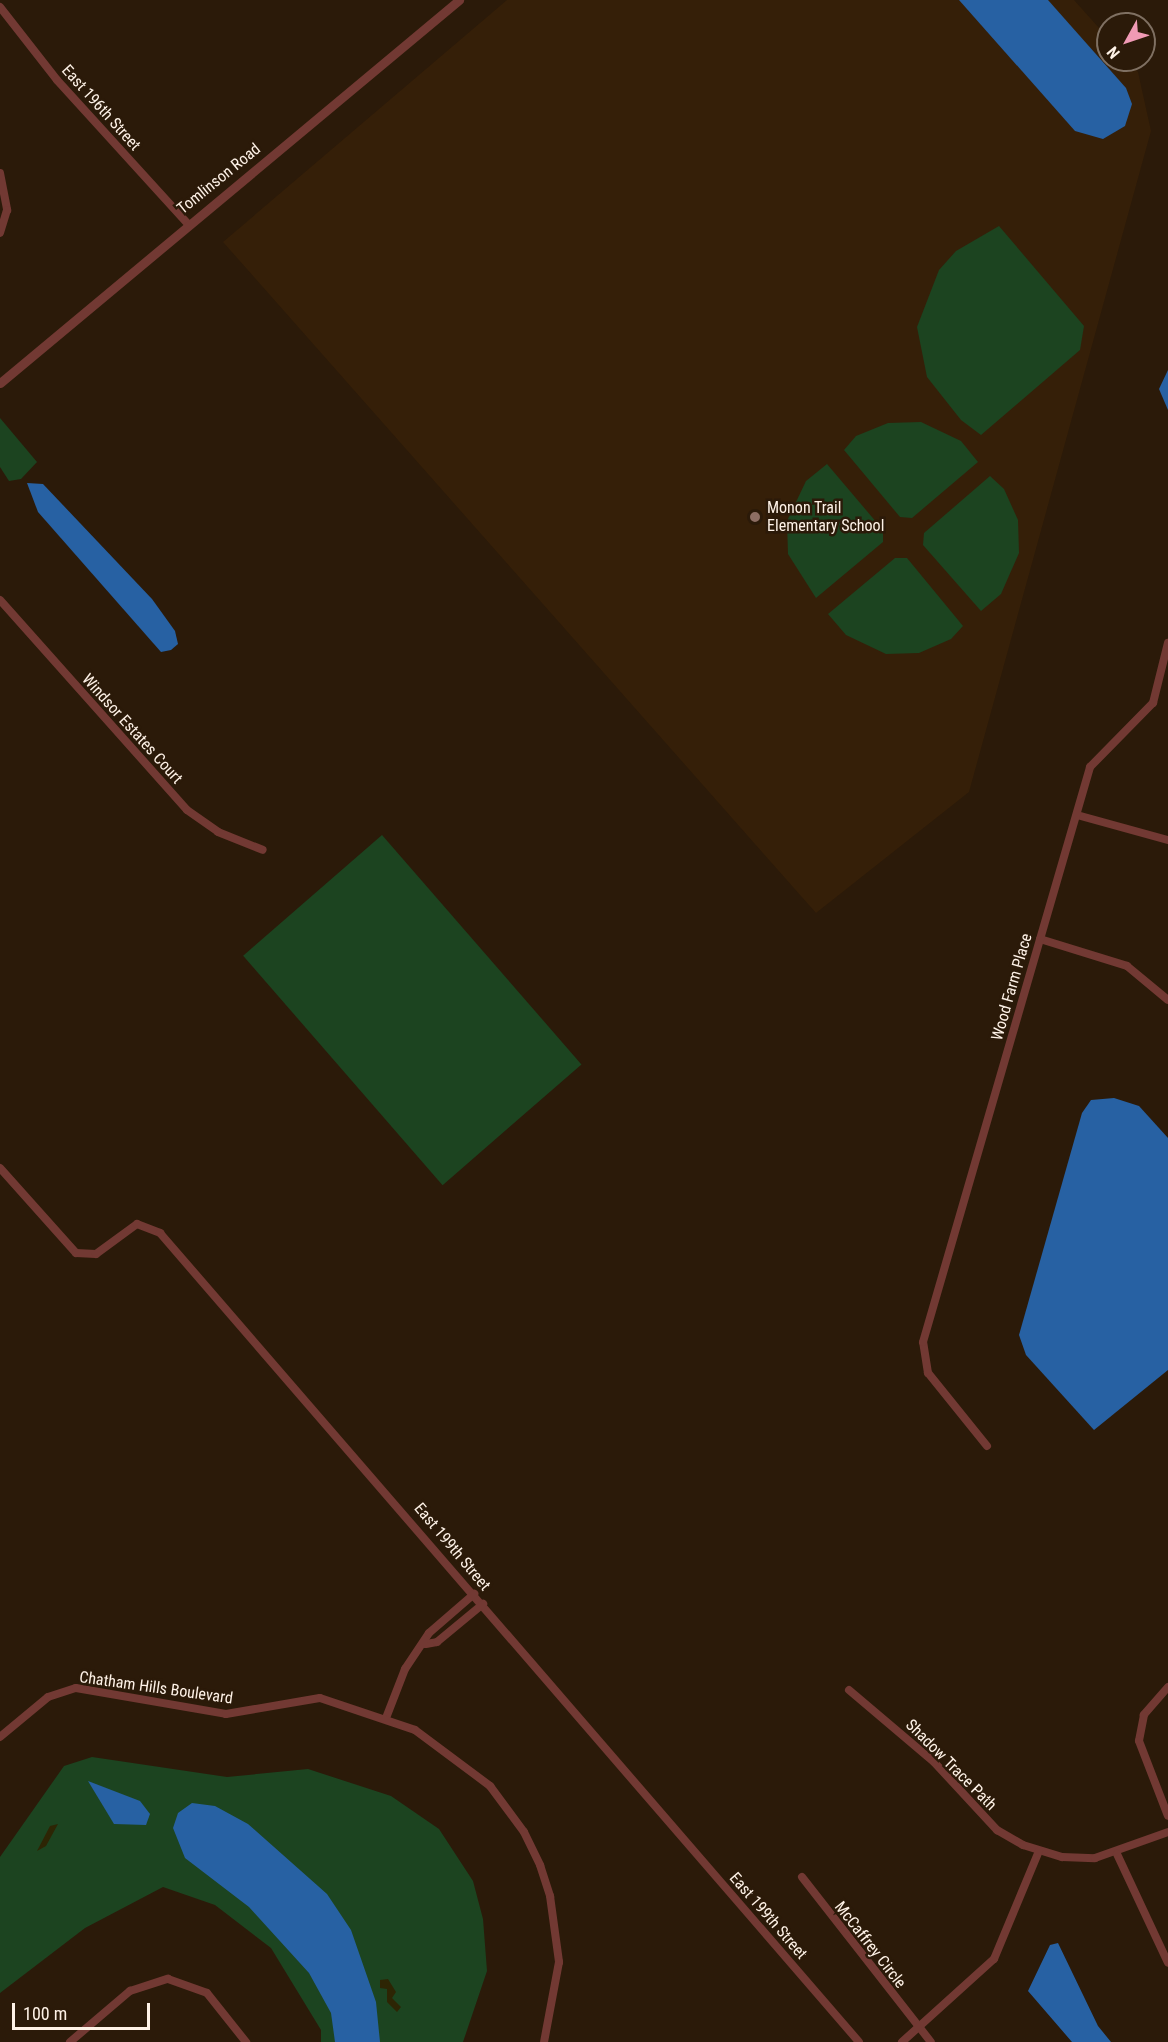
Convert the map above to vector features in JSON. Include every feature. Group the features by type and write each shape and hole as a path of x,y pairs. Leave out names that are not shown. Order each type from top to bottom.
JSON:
{"street":[{"name":"Tomlinson Road","path":"0,383 459,0"},
{"name":"East 196th Street","path":"0,7 62,86 188,224"},
{"path":"0,173 7,201 0,233"},
{"name":"Windsor Estates Court","path":"0,600 183,806 214,830 263,850"},
{"name":"Wood Farm Place","path":"987,1446 934,1382 924,1361 926,1332 1093,761 1153,703 1168,643"},
{"path":"1077,815 1168,840"},
{"path":"1040,939 1127,966 1168,1000"},
{"name":"East 199th Street","path":"0,1168 76,1253 96,1254 137,1224 154,1228 483,1604 859,2042"},
{"path":"386,1719 405,1669 426,1644 429,1633 474,1594"},
{"path":"426,1644 437,1642 483,1604"},
{"path":"1168,1687 1144,1715 1139,1741 1168,1816"},
{"name":"Chatham Hills Boulevard","path":"0,1737 48,1697 76,1688 225,1714 320,1698 386,1719 440,1745 477,1773 502,1800 533,1849 550,1896 558,1946 556,1995 544,2042"},
{"name":"Shadow Trace Path","path":"849,1690 934,1762 997,1830 1039,1851 1072,1858 1117,1854 1168,1833"},
{"path":"902,2042 978,1977 999,1951 1039,1851"},
{"path":"1117,1854 1168,1963"},
{"name":"McCaffrey Circle","path":"802,1876 931,2042"},
{"path":"70,2042 130,1992 168,1978 207,1993 246,2042"}],"shaded area":[{"name":"Monon Trail Elementary School","path":"507,0 1074,0 1096,25 1096,72 1138,72 1151,131 969,792 816,913 223,242"}],"green space":[{"path":"999,226 1084,326 1080,350 981,435 961,420 927,377 917,327 939,270 956,251"},
{"path":"0,418 37,462 21,479 9,481 0,467"},
{"path":"921,422 961,441 978,462 912,518 900,517 844,450 856,436 888,423"},
{"path":"827,464 883,530 883,542 816,598 788,554 787,521 806,481"},
{"path":"990,476 1004,489 1018,520 1019,553 1001,594 981,611 923,545 924,533"},
{"path":"895,558 907,558 963,626 951,639 919,653 886,654 846,635 828,614"},
{"path":"382,835 581,1064 443,1185 243,956"},
{"path":"92,1757 227,1777 308,1769 391,1796 439,1829 473,1881 483,1919 487,1971 463,2042 321,2042 321,2030 271,1948 215,1905 163,1887 85,1928 0,1993 0,1857 64,1766"}],"sand":[{"path":"58,1824 46,1846 37,1851 50,1826"},
{"path":"388,1979 396,1992 392,1998 401,2007 397,2012 387,2002 387,1989 380,1988 380,1980"}],"water":[{"path":"959,0 1048,0 1096,54 1096,72 1112,72 1126,88 1132,104 1125,126 1103,139 1075,131"},
{"path":"1168,370 1168,410 1159,389"},
{"path":"27,483 43,484 152,599 175,631 178,644 171,650 161,652 38,512"},
{"path":"1114,1098 1139,1106 1168,1138 1168,1370 1094,1430 1026,1355 1019,1335 1082,1113 1091,1100"},
{"path":"88,1781 140,1801 150,1814 146,1825 114,1824"},
{"path":"192,1803 215,1806 248,1824 327,1894 351,1930 376,2002 380,2042 335,2042 331,2013 309,1973 249,1907 185,1858 173,1828 178,1813"},
{"path":"1058,1943 1098,2026 1111,2042 1072,2042 1028,1991 1050,1945"}],"place":[{"name":"Monon Trail Elementary School","path":"755,517"}]}
